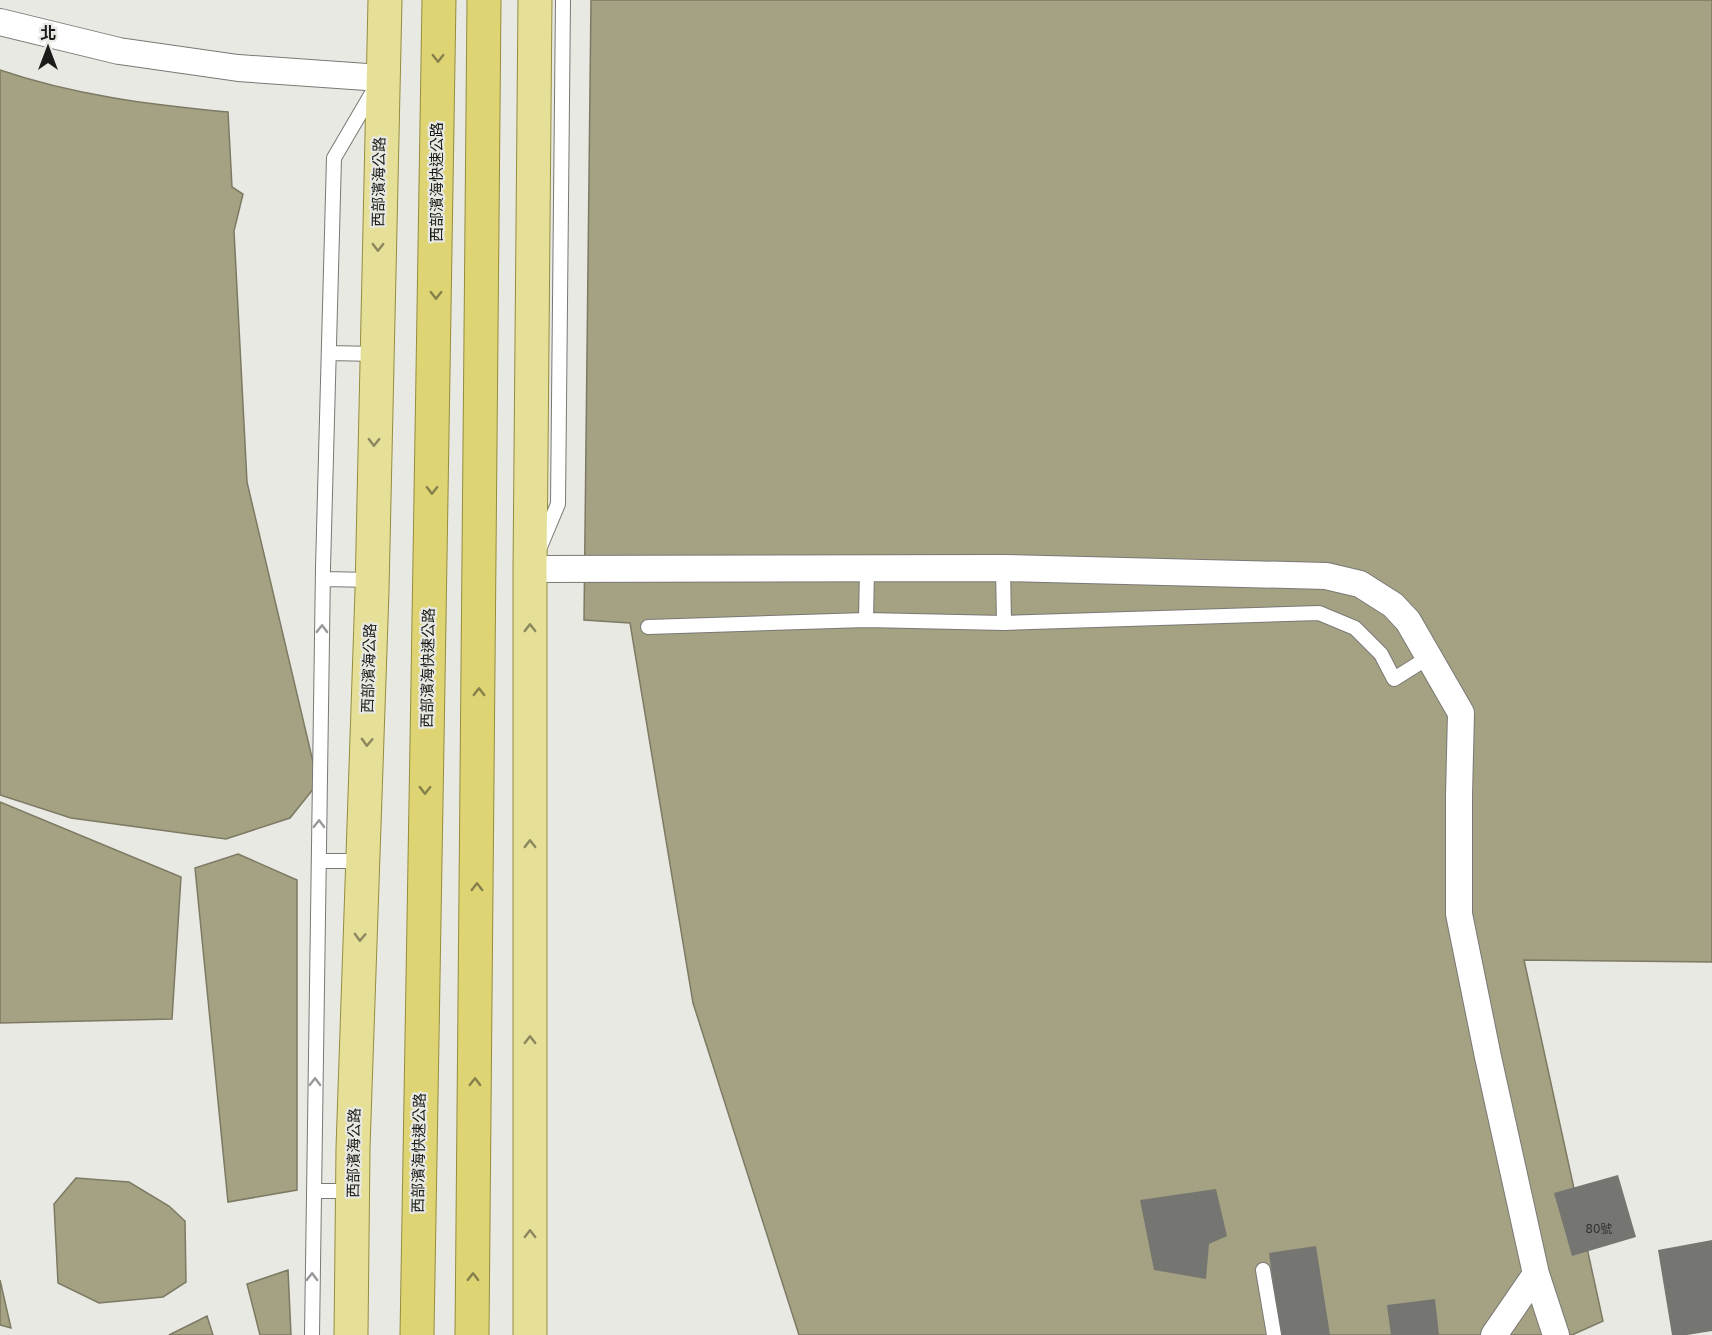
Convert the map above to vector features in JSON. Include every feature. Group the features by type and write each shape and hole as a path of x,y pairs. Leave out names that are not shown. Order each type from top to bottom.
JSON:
{"highway":[{"name":"西部濱海快速公路","path":"417,1335 421,1005 437,281 439,0"},
{"path":"472,1335 484,0"}],"main road":[{"name":"西部濱海公路","path":"351,1335 353,1191 372,580 381,78 385,0"},
{"path":"530,1335 530,569 535,0"}],"street":[{"path":"0,22 131,53 238,68 381,78"},
{"path":"530,569 867,578 1326,576 1360,584 1394,605 1408,621 1429,665 1461,713 1459,914 1536,1274 1556,1335"},
{"path":"1494,1335 1536,1274"}],"lane":[{"path":"530,569 558,504 563,0"},
{"path":"312,1335 323,579 334,158 381,78"},
{"path":"328,353 376,354"},
{"path":"866,618 867,578"},
{"path":"323,579 372,580"},
{"path":"1003,579 1004,621"},
{"path":"648,627 866,618 1004,621 1319,613 1355,628 1381,654 1394,680 1429,665"},
{"path":"319,861 363,861"},
{"path":"314,1191 353,1191"},
{"path":"1263,1270 1274,1335"}],"shaded area":[{"path":"591,0 1712,0 1712,962 1524,960 1603,1321 1572,1335 799,1335 693,1003 630,623 584,620"},
{"path":"0,70 56,86 112,98 228,112 232,187 243,194 234,231 247,482 318,783 290,818 226,839 71,818 0,795"},
{"path":"0,802 181,877 172,1019 0,1023"},
{"path":"238,854 297,880 297,1190 228,1202 195,868"},
{"path":"76,1178 129,1182 169,1206 185,1221 186,1282 163,1297 99,1303 58,1283 54,1204"},
{"path":"288,1270 291,1335 260,1335 247,1284"},
{"path":"0,1280 11,1328 0,1325"},
{"path":"207,1316 213,1335 169,1335"}],"building":[{"path":"1618,1175 1636,1237 1572,1256 1554,1193"},
{"path":"1216,1189 1227,1236 1209,1244 1206,1279 1154,1270 1140,1200"},
{"path":"1712,1240 1712,1331 1672,1335 1658,1250"},
{"path":"1316,1246 1330,1335 1280,1335 1269,1253"},
{"path":"1435,1299 1439,1335 1391,1335 1387,1305"}]}
